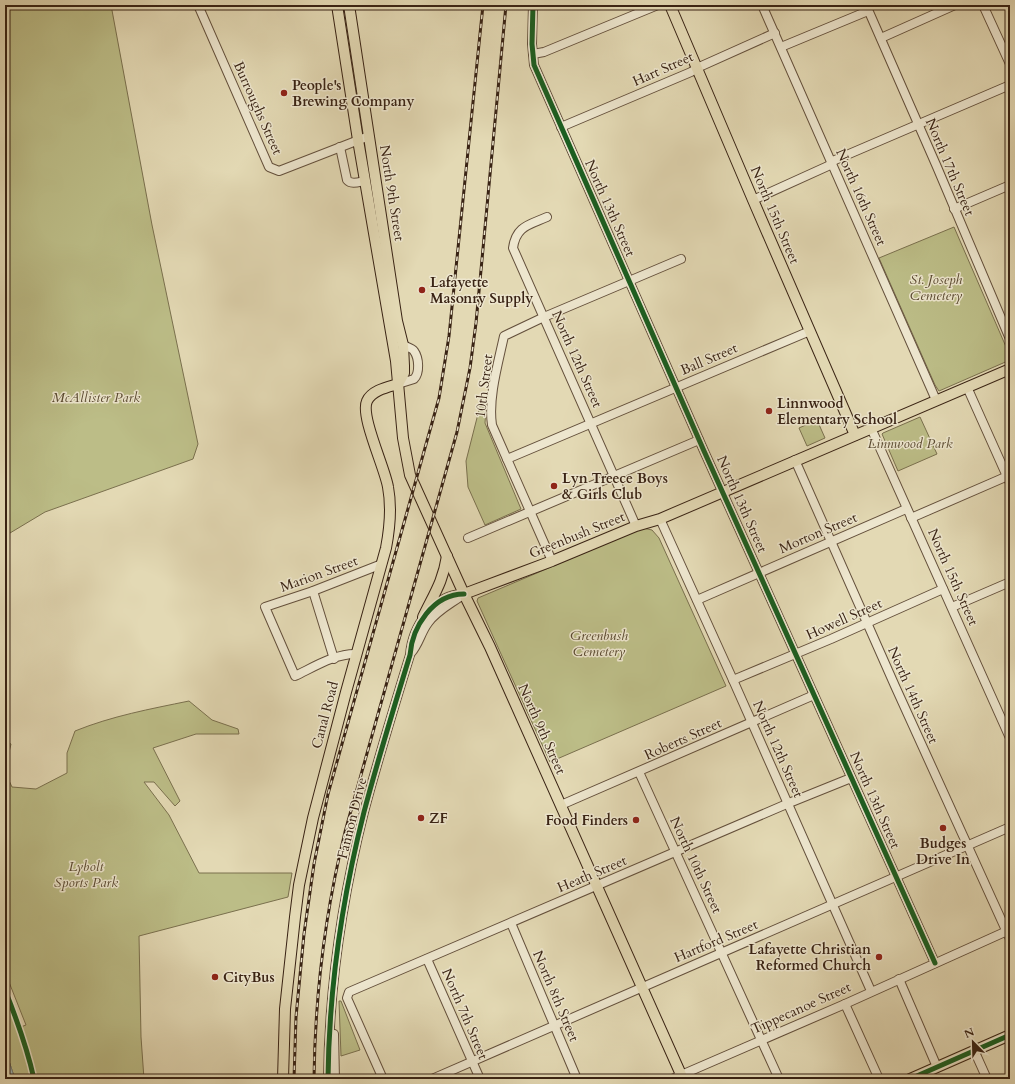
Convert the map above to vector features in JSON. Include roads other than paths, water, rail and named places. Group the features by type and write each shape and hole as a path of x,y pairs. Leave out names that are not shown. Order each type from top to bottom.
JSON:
{"main road":[{"name":"North 9th Street","path":"338,5 358,140 396,360 403,438 410,475 464,594 490,647 597,885 642,987 679,1078"},
{"name":"North 9th Street","path":"349,5 397,321 403,345 404,373 398,384"},
{"name":"North 15th Street","path":"670,5 752,200 855,435"},
{"name":"Greenbush Street","path":"464,594 552,561 636,526 660,519 722,491 1010,369"},
{"name":"Canal Road","path":"283,1079 285,1009 299,885 313,818 390,532 390,503 385,473 365,409 367,401 371,395 398,384"},
{"path":"423,617 441,582 447,556"},
{"path":"910,1079 1010,1035"}],"street":[{"name":"Burroughs Street","path":"198,5 269,167 279,171 369,136"},
{"name":"North 13th Street","path":"533,5 532,54 534,65 699,440 935,963"},
{"path":"532,54 544,52 658,5"},
{"name":"North 16th Street","path":"762,5 936,400"},
{"path":"881,38 955,5"},
{"path":"983,5 1010,64"},
{"path":"781,47 867,8"},
{"name":"North 17th Street","path":"867,8 1010,339"},
{"name":"Hart Street","path":"561,127 691,72 775,33"},
{"path":"752,200 828,166 835,160 1010,85"},
{"path":"340,147 346,180 349,183 365,181"},
{"path":"954,209 1010,185"},
{"name":"North 12th Street","path":"547,217 523,227 514,239 513,248 592,423 636,526"},
{"path":"544,318 680,259"},
{"name":"10th Street","path":"507,459 492,426 490,415 495,377 504,336 544,318"},
{"name":"Ball Street","path":"507,459 810,331"},
{"path":"911,518 1009,478 967,387"},
{"name":"North 15th Street","path":"871,428 906,509 1010,738"},
{"path":"468,538 699,440"},
{"path":"507,459 552,561"},
{"name":"North 14th Street","path":"795,460 894,686 1008,935"},
{"name":"Morton Street","path":"697,600 906,509"},
{"name":"North 12th Street","path":"660,519 789,803 871,991"},
{"name":"Marion Street","path":"334,658 295,676 265,607 313,592 382,564"},
{"path":"952,608 1010,582"},
{"name":"Howell Street","path":"733,680 943,589"},
{"path":"313,592 334,658 349,654 357,654"},
{"name":"Fannon Drive","path":"328,1079 329,1025 336,962 346,898 364,813 410,654 410,646 423,617 436,604 455,594 464,594"},
{"name":"Fannon Drive","path":"410,654 416,648 419,638 434,615 464,594"},
{"name":"Roberts Street","path":"561,805 814,695"},
{"name":"North 10th Street","path":"639,772 779,1079"},
{"name":"Heath Street","path":"382,1079 347,998 349,992 789,803 852,778"},
{"name":"Hartford Street","path":"432,1079 1010,827"},
{"name":"North 8th Street","path":"511,923 577,1079"},
{"name":"Tippecanoe Street","path":"679,1078 845,1004 899,978 1008,935"},
{"name":"North 7th Street","path":"427,959 480,1079"},
{"path":"899,978 937,1067"},
{"path":"845,1004 879,1079"},
{"name":"Fannon Drive","path":"331,1013 333,1025 335,1079"},
{"path":"974,1050 987,1079"}],"water":[{"path":"5,1049 15,1079 5,1079"}],"railway":[{"path":"294,1079 296,1017 304,934 314,864 328,794 439,398 449,336 483,5"},
{"path":"314,1079 316,1016 322,954 338,862 345,832 457,432 470,368 476,323 506,5"}],"place":[{"name":"People's Brewing Company","path":"284,93"},
{"name":"Lafayette Masonry Supply","path":"422,290"},
{"name":"Linnwood Elementary School","path":"769,411"},
{"name":"Lyn Treece Boys & Girls Club","path":"554,486"},
{"name":"ZF","path":"421,818"},
{"name":"Food Finders","path":"636,820"},
{"name":"Budges Drive In","path":"943,828"},
{"name":"Lafayette Christian Reformed Church","path":"879,957"},
{"name":"CityBus","path":"215,977"}],"park label":[{"name":"St. Joseph Cemetery","path":"936,288"},
{"name":"McAllister Park","path":"96,397"},
{"name":"Linnwood Park","path":"910,443"},
{"name":"Greenbush Cemetery","path":"599,644"},
{"name":"Lybolt Sports Park","path":"86,874"}]}
